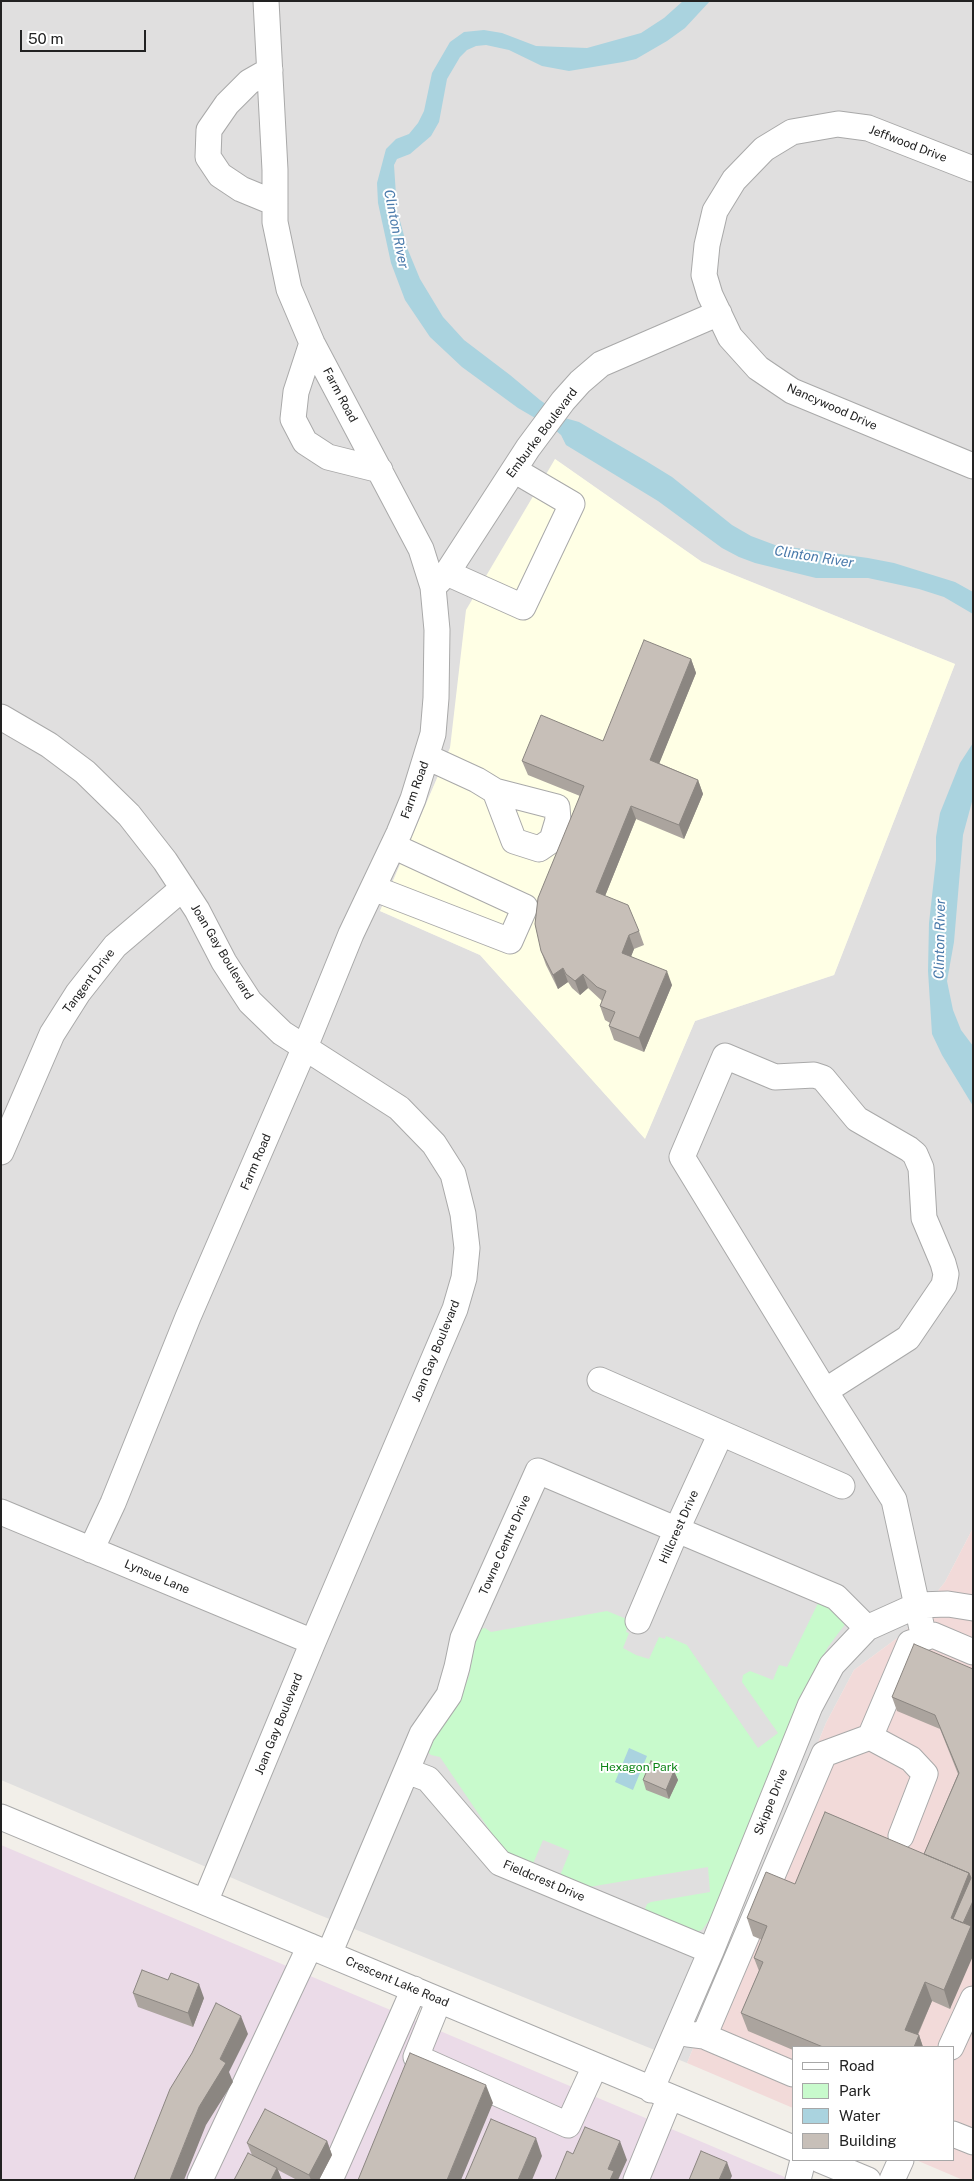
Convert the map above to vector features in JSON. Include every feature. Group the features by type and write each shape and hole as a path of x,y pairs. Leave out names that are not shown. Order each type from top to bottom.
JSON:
{"street":[{"name":"Farm Road","path":"91,1550 113,1503 188,1317 306,1047 351,934 393,846 413,798 427,757 432,734 436,698 440,580 421,549 312,343 289,289 276,222 266,1"},
{"path":"270,70 249,82 227,104 210,130 208,157 220,175 241,189 275,203"},
{"name":"Jeffwood Drive","path":"719,313 710,295 704,275 707,245 715,211 734,180 764,149 792,132 838,124 868,128 973,169"},
{"name":"Nancywood Drive","path":"719,313 730,337 758,368 792,392 973,466"},
{"name":"Emburke Boulevard","path":"440,580 563,401 601,364 719,313"},
{"path":"312,343 296,392 293,419 304,442 328,457 380,470"},
{"path":"440,580 523,607 572,504 514,470"},
{"name":"Joan Gay Boulevard","path":"1,717 49,745 85,772 129,815 165,861 197,910 224,962 250,1002 282,1032 399,1108 434,1144 453,1174 463,1214 467,1248 464,1278 455,1309 205,1902"},
{"path":"427,757 477,780 495,791"},
{"path":"373,888 510,941 525,907 393,846"},
{"name":"Tangent Drive","path":"1,1152 52,1034 78,993 116,946 182,888"},
{"path":"825,1391 908,1338 944,1285 946,1274 943,1263 924,1218 921,1168 915,1154 909,1148 857,1119 822,1078 814,1075 775,1078 725,1056 682,1156 825,1391 894,1500 924,1638"},
{"path":"600,1380 842,1486"},
{"name":"Hillcrest Drive","path":"638,1621 721,1433"},
{"name":"Towne Centre Drive","path":"200,2180 320,1950 407,1771 422,1734 449,1695 463,1638 538,1471 836,1597 866,1628"},
{"name":"Lynsue Lane","path":"1,1512 313,1642"},
{"name":"Skippe Drive","path":"636,2180 676,2033 810,1706 832,1665 866,1628 918,1605 948,1604 973,1608"},
{"path":"795,1742 824,1754 870,1737 910,1643 933,1635 973,1652"},
{"path":"870,1737 911,1759 925,1774 901,1836"},
{"path":"704,2036 824,1754"},
{"name":"Fieldcrest Drive","path":"407,1771 428,1780 500,1863 711,1951"},
{"name":"Crescent Lake Road","path":"1,1818 792,2148"},
{"path":"330,2180 414,1989"},
{"path":"951,2046 973,1999"},
{"path":"439,2000 416,2057 568,2125 595,2066"},
{"path":"676,2033 704,2036 792,2074"},
{"path":"954,2134 973,2142"},
{"path":"798,2180 803,2161"},
{"path":"892,2180 901,2161"},
{"path":"827,2168 868,2180"}],"shaded area":[{"path":"1,1 973,1 973,1528 945,1582 904,1633 854,1670 826,1723 687,2063 317,1914 1,1780","holes":["555,459 702,562 955,664 834,975 695,1021 645,1138 480,955 380,911 450,748"]},
{"path":"555,459 702,562 955,664 834,975 695,1021 645,1139 480,955 380,911 450,748 466,610"},
{"path":"973,1528 973,2180 963,2180 918,2161 954,2161 954,2046 792,2046 792,2108 687,2063 826,1723 854,1670 904,1633 945,1582"},
{"path":"1,1845 787,2178 786,2180 1,2180"}],"green space":[{"name":"Hexagon Park","path":"820,1599 846,1623 821,1660 710,1919 702,1930 695,1932 646,1912 645,1909 647,1904 651,1902 710,1892 708,1867 583,1888 559,1878 570,1851 543,1840 532,1866 502,1853 501,1847 440,1757 431,1755 428,1752 428,1746 464,1688 469,1676 476,1638 481,1629 485,1628 491,1632 607,1611 629,1620 626,1632 629,1633 623,1648 636,1655 649,1659 659,1637 665,1639 666,1636 687,1645 758,1748 778,1733 742,1682 743,1675 750,1671 773,1680 779,1665 787,1667"}],"water":[{"name":"Clinton River","path":"683,1 710,1 685,28 636,59 569,71 542,66 509,50 486,45 476,46 467,50 460,57 447,79 439,122 431,136 410,154 397,159 394,165 397,210 408,250 420,279 443,317 464,340 540,400 565,418 579,422 672,477 732,525 751,536 775,545 894,563 955,582 973,592 973,614 944,597 919,589 868,578 816,578 755,563 722,548 658,501 566,445 561,435 554,429 518,408 462,367 430,337 405,300 391,263 378,203 377,183 386,149 396,139 409,134 418,123 424,111 432,73 450,42 464,32 484,30 502,33 536,46 587,48 641,33 664,18"},
{"name":"Clinton River","path":"973,743 973,798 963,835 954,942 947,981 953,1010 961,1030 973,1046 973,1106 942,1055 932,1034 928,971 929,923 936,860 936,837 940,813 960,763"},
{"path":"629,1748 647,1756 633,1790 615,1782"}],"building":[{"path":"644,640 691,659 650,760 698,780 679,825 631,806 596,892 628,905 639,931 629,935 622,953 667,971 639,1038 609,1026 615,1012 600,1006 606,991 597,987 583,974 575,981 566,974 563,968 553,975 541,951 535,924 538,898 584,786 522,761 541,715 603,741"},
{"path":"914,1644 973,1669 973,1901 963,1923 953,1919 971,1878 969,1873 924,1854 959,1773 935,1715 892,1697"},
{"path":"651,1761 674,1771 666,1790 643,1780"},
{"path":"825,1812 969,1873 951,1918 971,1926 944,1990 925,1982 905,2030 919,2035 914,2046 821,2046 741,2013 763,1962 754,1958 767,1926 747,1918 766,1872 795,1884"},
{"path":"142,1970 168,1980 171,1973 199,1984 188,2013 133,1993"},
{"path":"216,2003 241,2016 220,2059 226,2063 199,2107 170,2180 134,2180 170,2089 192,2053"},
{"path":"410,2053 486,2085 447,2180 358,2180"},
{"path":"265,2109 327,2141 309,2175 247,2143"},
{"path":"491,2119 536,2138 518,2180 465,2180"},
{"path":"585,2127 620,2141 608,2169 614,2171 610,2180 555,2180 567,2151 573,2154"},
{"path":"701,2151 727,2162 719,2180 689,2180"},
{"path":"248,2153 277,2168 271,2180 234,2180"}]}
